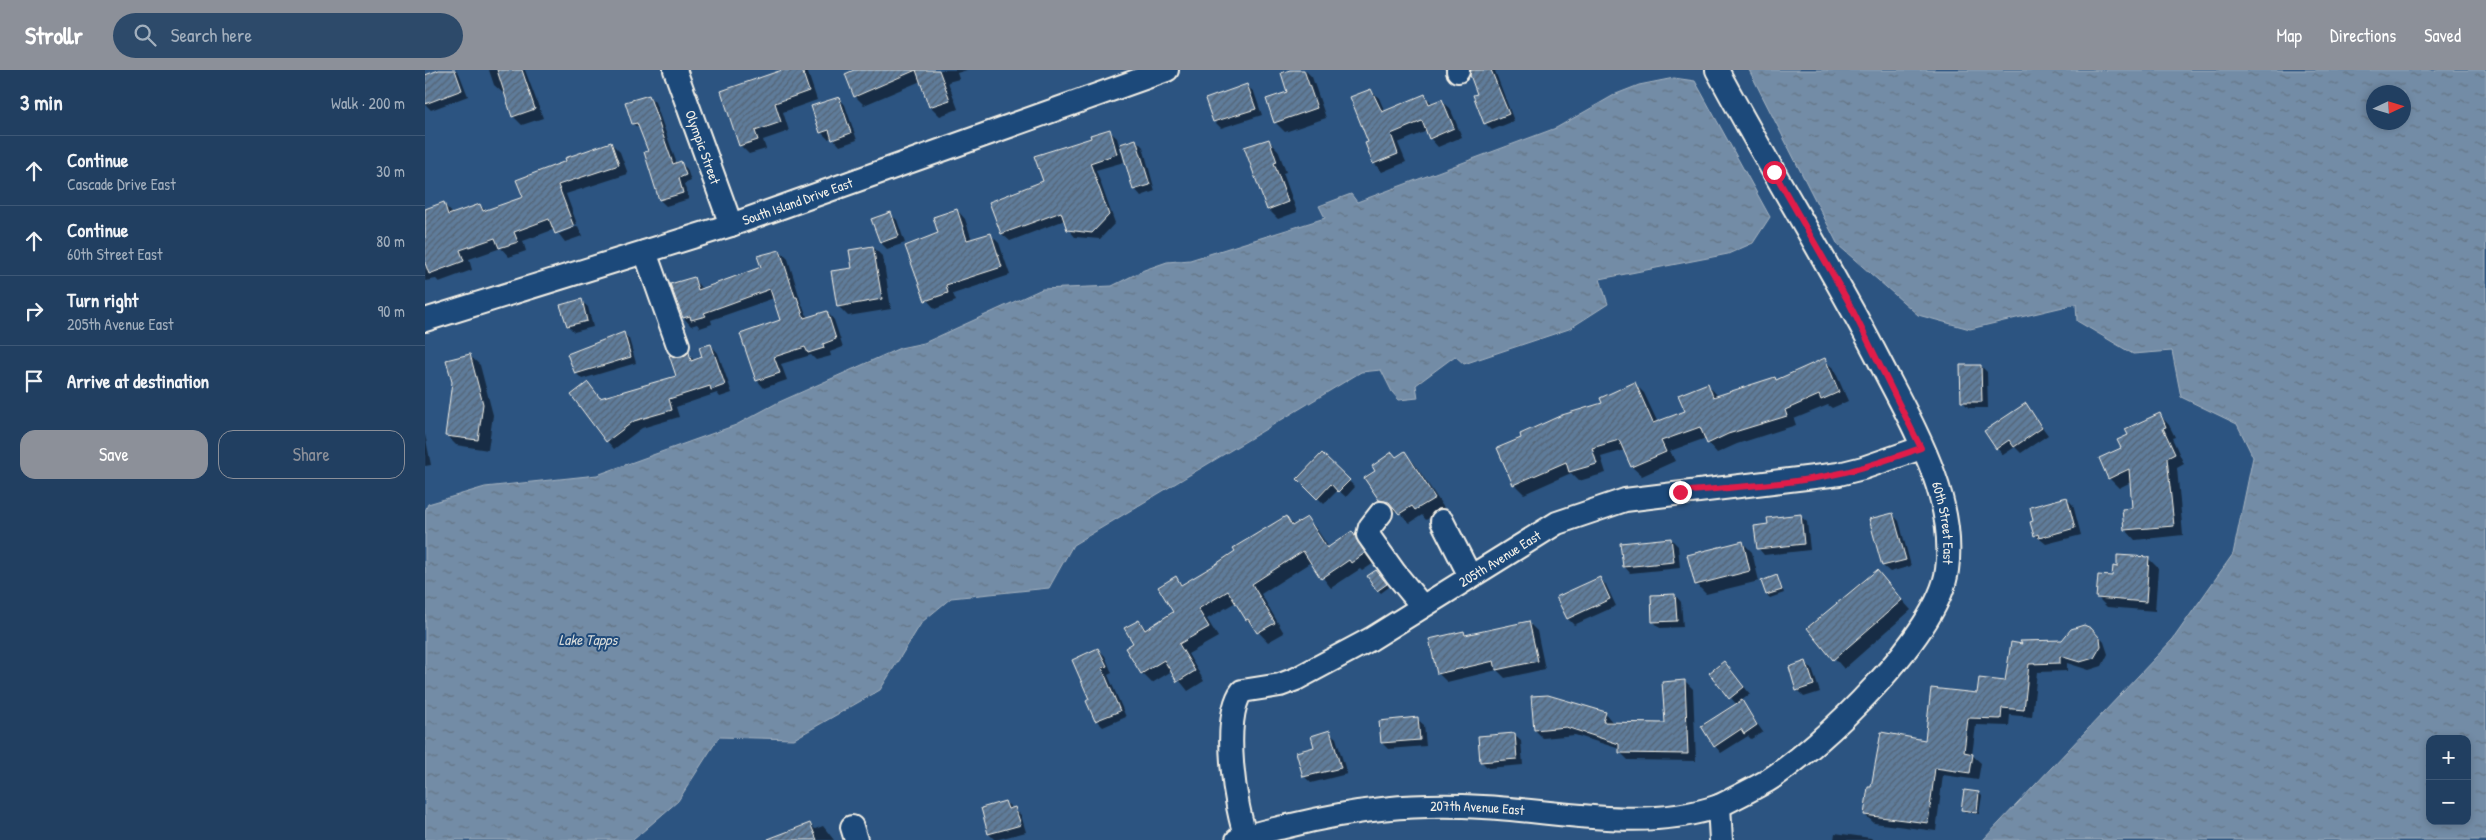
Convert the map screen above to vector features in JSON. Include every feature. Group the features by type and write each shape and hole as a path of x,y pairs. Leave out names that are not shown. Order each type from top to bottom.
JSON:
{"street":[{"name":"Olympic Street","path":"675,70 731,225"},
{"name":"South Island Drive East","path":"425,320 731,225 1167,70"},
{"name":"60th Street East","path":"1717,70 1848,301 1921,448 1944,510 1949,546 1947,572 1934,609 1923,628 1875,685 1824,736 1767,781 1719,806"},
{"path":"645,252 678,345"},
{"name":"205th Avenue East","path":"1244,839 1233,765 1233,710 1236,700 1242,691 1296,679 1371,638 1557,523 1625,500 1839,474 1863,468 1921,448"},
{"path":"1381,513 1370,527 1369,535 1395,574 1422,606"},
{"path":"1442,521 1470,576"},
{"name":"207th Avenue East","path":"1244,839 1345,813 1412,805 1483,807 1619,818 1682,816 1719,806"},
{"path":"1719,806 1721,840"}],"water":[{"path":"1749,70 2486,70 2486,840 1983,840 2173,639 2233,554 2253,457 2237,424 2181,397 2172,351 2133,354 2077,321 2076,304 1970,329 1918,315 1838,245"},
{"name":"Lake Tapps","path":"1674,78 1695,81 1770,217 1753,243 1728,254 1600,279 1608,304 1569,329 1464,364 1455,356 1416,385 1418,398 1399,400 1392,392 1381,370 1361,372 1073,545 1049,588 951,598 922,622 880,690 794,739 719,737 678,801 633,840 425,840 425,511 428,504 485,487 597,475 736,425 777,403 900,348 924,343 1042,289 1112,286 1144,270 1167,262 1190,260 1325,218 1319,206 1351,194 1357,202 1556,128 1616,94 1639,85"}],"building":[{"path":"439,70 455,70 462,90 425,104 425,75"},
{"path":"497,70 522,70 535,109 512,117"},
{"path":"782,70 802,70 809,91 775,103 781,122 755,131 758,140 739,146 721,91"},
{"path":"854,70 916,70 854,97 845,74"},
{"path":"916,70 939,70 950,100 929,107"},
{"path":"1290,70 1304,70 1317,108 1274,123 1266,99 1287,92 1281,73"},
{"path":"1471,70 1491,70 1509,114 1484,124 1473,95 1477,94 1470,75"},
{"path":"1247,84 1256,109 1213,122 1205,99"},
{"path":"1371,89 1382,112 1425,94 1429,104 1442,99 1454,128 1429,139 1422,121 1391,134 1398,154 1373,164 1365,143 1368,142 1350,97"},
{"path":"649,95 673,164 681,161 686,175 679,178 683,193 659,200 644,152 648,151 637,123 632,124 625,102"},
{"path":"839,97 851,133 832,140 829,130 820,133 811,106"},
{"path":"1110,129 1117,154 1090,163 1109,215 1092,233 1067,230 1061,212 1001,234 989,202 1043,181 1034,156 1091,138 1090,135"},
{"path":"1136,139 1150,185 1133,190 1120,144"},
{"path":"1269,139 1277,162 1274,163 1288,202 1267,210 1244,147"},
{"path":"611,142 619,165 558,185 574,227 555,234 549,219 514,232 518,242 499,248 495,238 460,250 464,261 429,274 425,263 425,209 444,202 448,215 480,204 483,211 523,197 516,180 566,161 565,158"},
{"path":"957,209 967,240 991,233 1002,267 946,285 948,293 925,301 905,246 938,233 933,217"},
{"path":"891,212 899,236 880,243 871,219"},
{"path":"873,246 882,299 837,307 831,271 852,268 849,250"},
{"path":"780,250 804,318 827,311 836,339 823,344 824,348 808,353 805,347 774,357 780,373 756,381 740,334 780,320 770,289 704,313 706,316 691,320 690,316 683,318 670,284 694,277 698,290 761,267 757,256"},
{"path":"582,299 587,321 567,326 560,305"},
{"path":"624,332 631,357 575,374 567,354"},
{"path":"711,344 725,385 711,390 710,386 669,399 672,410 634,421 606,442 571,395 588,382 600,398 676,376 669,355 682,357 689,352 691,361 702,357 699,347"},
{"path":"470,354 483,404 478,440 445,436 452,382 446,360"},
{"path":"1825,358 1839,392 1821,400 1819,395 1785,410 1787,416 1728,434 1707,444 1700,427 1661,441 1666,452 1631,467 1619,440 1592,448 1597,464 1569,472 1566,462 1513,485 1497,448 1521,438 1520,434 1562,415 1602,403 1600,398 1635,382 1653,423 1685,411 1678,395 1708,383 1713,397 1775,377 1776,380"},
{"path":"1960,365 1981,365 1982,402 1961,402"},
{"path":"2026,403 2042,428 2014,447 2009,440 1996,449 1984,431"},
{"path":"2160,413 2166,427 2163,428 2175,454 2167,458 2174,526 2124,530 2122,509 2132,508 2129,469 2108,479 2099,458 2121,448 2117,440 2128,435 2125,429"},
{"path":"1405,451 1435,498 1415,510 1412,506 1399,514 1389,502 1379,500 1364,478 1375,471 1372,466 1392,452 1396,457"},
{"path":"1322,453 1350,480 1338,492 1331,484 1317,499 1297,479"},
{"path":"2067,497 2075,528 2039,538 2038,534 2034,536 2030,522 2033,521 2030,507"},
{"path":"1893,513 1906,560 1882,566 1869,519"},
{"path":"1801,514 1804,544 1757,549 1754,526 1768,524 1767,518"},
{"path":"1286,516 1292,526 1307,517 1327,548 1352,531 1365,553 1351,563 1349,560 1321,579 1303,551 1252,584 1275,623 1257,633 1248,619 1246,620 1228,591 1198,609 1209,627 1179,644 1195,671 1177,682 1164,660 1141,674 1125,648 1133,643 1124,628 1139,620 1145,630 1173,612 1158,587 1176,576 1181,585 1235,551 1233,548"},
{"path":"1671,538 1674,562 1623,567 1620,543"},
{"path":"1743,541 1750,571 1695,585 1687,555"},
{"path":"2117,555 2149,557 2146,602 2096,598 2098,575 2112,576 2113,566 2117,567"},
{"path":"1376,570 1387,584 1377,591 1367,576"},
{"path":"1877,570 1902,600 1833,660 1807,628"},
{"path":"1777,575 1782,590 1766,595 1761,581"},
{"path":"1600,577 1610,599 1567,619 1556,597"},
{"path":"1675,594 1677,621 1652,622 1651,595"},
{"path":"1529,621 1538,661 1496,670 1494,661 1437,674 1429,639 1464,631 1465,635"},
{"path":"2084,625 2091,628 2100,638 2101,646 2094,658 2080,662 2060,656 2060,663 2029,664 2024,710 2002,708 2001,719 1968,718 1964,752 1973,754 1970,773 1935,768 1928,823 1864,815 1868,787 1871,787 1881,732 1925,740 1931,688 1977,693 1979,678 2005,681 2011,642 2022,644 2020,641 2062,640 2071,629"},
{"path":"1098,648 1107,666 1102,668 1120,711 1095,721 1086,701 1089,699 1072,660"},
{"path":"1724,661 1744,687 1729,699 1709,673"},
{"path":"1806,661 1814,685 1796,691 1789,667"},
{"path":"1685,680 1688,754 1619,753 1619,744 1566,727 1534,730 1531,696 1548,695 1606,712 1603,722 1665,723 1662,682"},
{"path":"1742,700 1757,725 1744,734 1741,729 1714,747 1701,726"},
{"path":"1418,717 1420,740 1381,743 1379,721"},
{"path":"1330,730 1341,768 1303,777 1296,752 1314,747 1311,736"},
{"path":"1515,733 1517,759 1480,762 1478,736"},
{"path":"1964,790 1979,792 1977,812 1961,810"},
{"path":"1005,801 1008,809 1015,807 1021,825 988,834 981,808"},
{"path":"810,823 817,840 768,840 768,839"}],"route":[{"path":"1680,492 1839,474 1863,468 1921,448 1896,393 1848,301 1774,172"}]}
